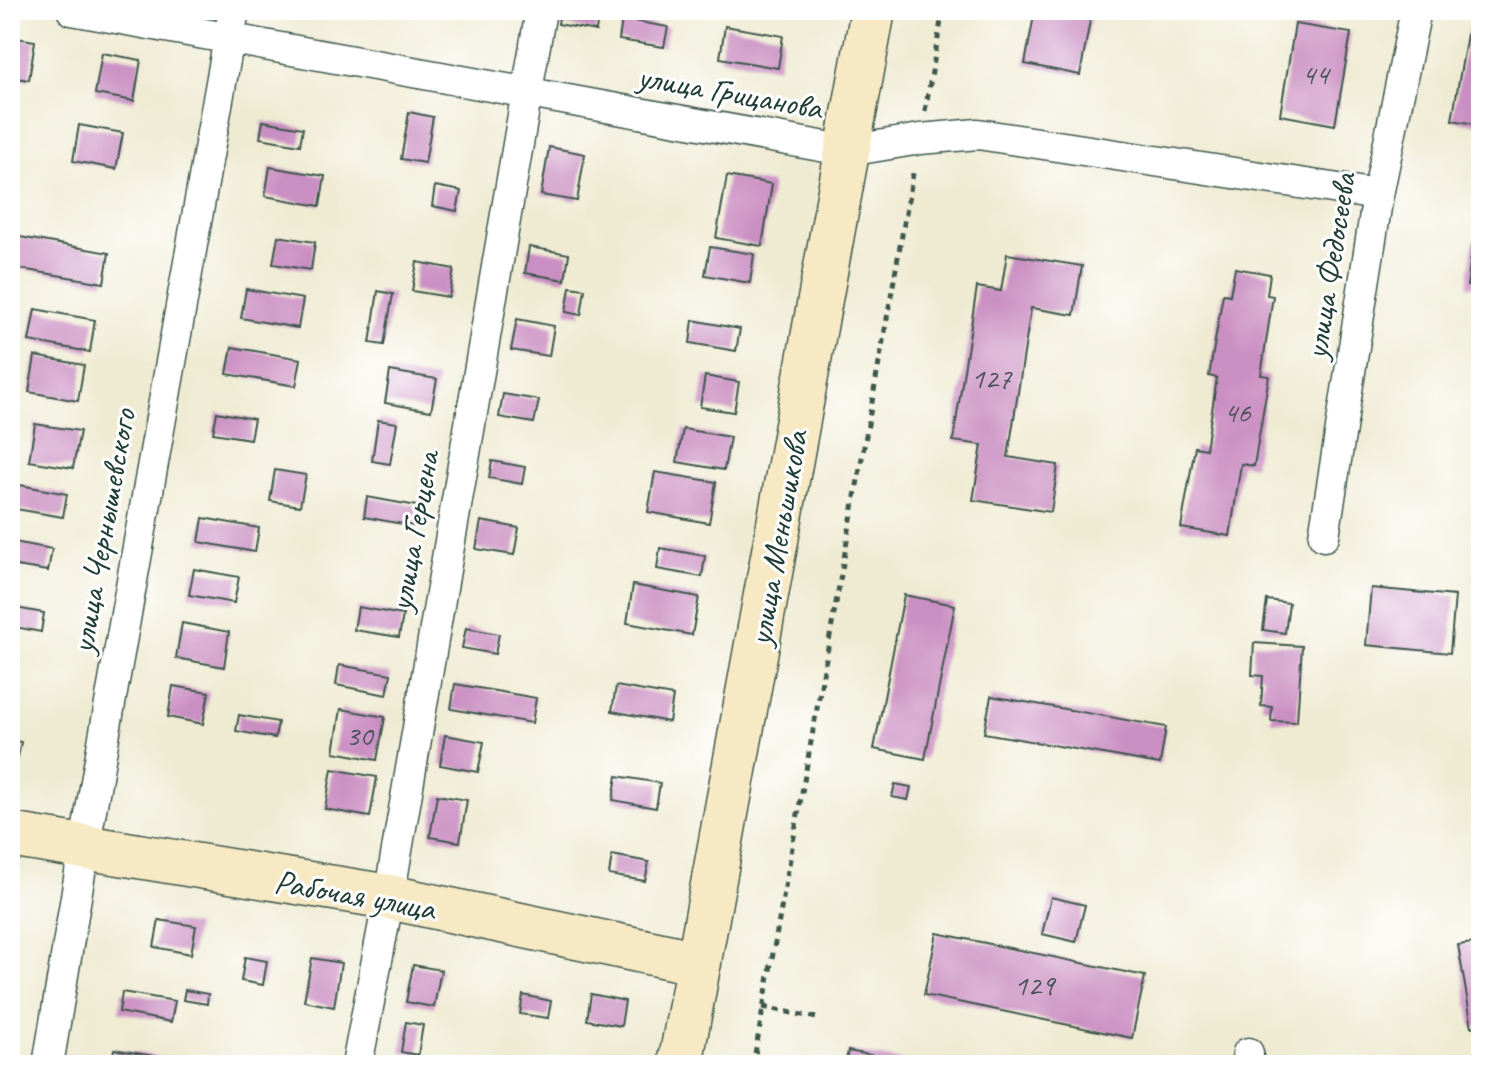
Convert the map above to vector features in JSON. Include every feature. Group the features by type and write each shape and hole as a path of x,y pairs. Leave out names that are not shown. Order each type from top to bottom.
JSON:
{"main road":[{"name":"улица Меньшикова","path":"680,1065 873,10"},
{"name":"Рабочая улица","path":"10,835 389,897 699,963"}],"street":[{"name":"улица Грицанова","path":"72,10 232,24 526,93 848,151 920,139 978,134 1378,195"},
{"name":"улица Герцена","path":"357,1065 389,897 541,10"},
{"name":"улица Федосеева","path":"1324,536 1378,195 1416,10"},
{"name":"улица Чернышевского","path":"48,1065 232,24"}],"path":[{"path":"753,1065 943,10"},
{"path":"763,1007 817,1018"}],"building":[{"path":"560,10 599,10 596,31 558,24"},
{"path":"1035,10 1092,10 1080,75 1025,64"},
{"path":"622,19 668,27 664,47 619,40"},
{"path":"1295,24 1351,33 1335,125 1280,115"},
{"path":"725,26 783,36 778,68 720,58"},
{"path":"1468,29 1481,31 1481,125 1452,120"},
{"path":"11,37 35,41 29,80 10,77"},
{"path":"102,53 141,60 134,101 95,94"},
{"path":"409,112 433,117 425,163 401,159"},
{"path":"263,121 303,128 300,145 260,138"},
{"path":"79,125 123,133 116,169 73,161"},
{"path":"549,147 585,154 577,201 541,195"},
{"path":"270,167 325,176 320,206 265,196"},
{"path":"727,176 772,184 762,246 716,238"},
{"path":"435,186 461,191 457,211 432,206"},
{"path":"278,236 315,242 311,270 273,264"},
{"path":"20,237 109,253 104,283 15,268"},
{"path":"1473,241 1481,242 1481,287 1467,286"},
{"path":"529,247 569,254 565,280 525,273"},
{"path":"710,247 754,254 750,283 705,275"},
{"path":"1007,254 1082,266 1074,315 1031,308 1008,457 1058,465 1051,512 973,500 982,445 953,441 977,287 1001,291"},
{"path":"417,262 454,269 449,297 412,291"},
{"path":"1235,268 1270,274 1267,295 1273,296 1261,375 1269,376 1254,466 1241,464 1230,536 1181,528 1195,447 1206,449 1217,378 1209,376 1223,294 1230,295"},
{"path":"570,287 585,289 581,315 566,312"},
{"path":"246,289 303,299 298,328 241,318"},
{"path":"378,291 393,294 384,345 370,343"},
{"path":"35,309 95,320 90,352 29,341"},
{"path":"517,319 554,326 549,356 511,350"},
{"path":"693,320 740,329 736,351 690,343"},
{"path":"232,347 301,359 296,386 227,374"},
{"path":"35,356 84,365 78,401 29,392"},
{"path":"390,371 437,379 431,411 385,403"},
{"path":"705,376 739,382 734,412 700,407"},
{"path":"503,394 539,400 534,423 499,417"},
{"path":"217,412 254,419 250,439 213,433"},
{"path":"378,420 397,423 390,464 372,461"},
{"path":"35,424 80,431 73,468 29,461"},
{"path":"683,429 730,437 724,470 677,462"},
{"path":"492,461 525,467 522,484 489,478"},
{"path":"275,470 306,475 300,506 270,501"},
{"path":"655,472 716,482 709,523 648,512"},
{"path":"15,484 67,494 63,517 10,508"},
{"path":"367,497 417,506 414,526 364,517"},
{"path":"203,518 259,528 255,552 199,542"},
{"path":"481,521 519,528 514,555 476,549"},
{"path":"14,542 52,549 48,571 10,565"},
{"path":"660,548 705,556 702,577 657,569"},
{"path":"194,569 239,577 234,603 189,595"},
{"path":"633,585 699,597 692,635 627,623"},
{"path":"1371,588 1455,596 1450,653 1366,645"},
{"path":"904,595 955,605 925,759 874,749"},
{"path":"1267,600 1289,603 1285,633 1263,630"},
{"path":"10,607 44,613 41,632 10,626"},
{"path":"358,607 403,615 399,637 354,630"},
{"path":"182,623 229,632 224,667 176,658"},
{"path":"466,628 499,634 495,654 462,648"},
{"path":"1254,643 1302,646 1297,722 1271,721 1272,707 1261,706 1263,676 1252,675"},
{"path":"339,665 391,674 387,695 336,685"},
{"path":"455,684 536,698 532,723 451,709"},
{"path":"173,686 209,692 203,724 168,717"},
{"path":"616,686 673,696 669,722 612,711"},
{"path":"991,696 1166,727 1160,764 984,733"},
{"path":"341,709 385,717 377,760 334,752"},
{"path":"239,715 278,722 275,738 236,731"},
{"path":"445,735 484,742 478,772 440,765"},
{"path":"10,740 21,742 15,772 10,771"},
{"path":"332,769 377,777 370,817 325,809"},
{"path":"617,776 660,783 656,808 613,800"},
{"path":"895,784 911,787 908,800 892,797"},
{"path":"437,795 467,800 460,842 430,837"},
{"path":"612,855 649,862 645,881 609,875"},
{"path":"1051,897 1085,905 1076,942 1042,934"},
{"path":"159,920 196,926 191,954 154,947"},
{"path":"937,933 1145,976 1132,1038 924,995"},
{"path":"1481,942 1481,1025 1472,1027 1458,945"},
{"path":"245,957 267,961 263,985 241,981"},
{"path":"312,958 341,963 334,1007 304,1001"},
{"path":"413,965 441,970 434,1007 406,1002"},
{"path":"185,990 208,994 207,1004 183,1000"},
{"path":"122,992 175,1001 171,1022 119,1012"},
{"path":"591,994 625,1001 621,1026 587,1020"},
{"path":"523,995 551,1001 548,1018 520,1014"},
{"path":"406,1022 423,1025 418,1055 401,1052"},
{"path":"114,1049 165,1058 164,1065 111,1065"},
{"path":"848,1051 903,1061 903,1065 845,1065"}]}
